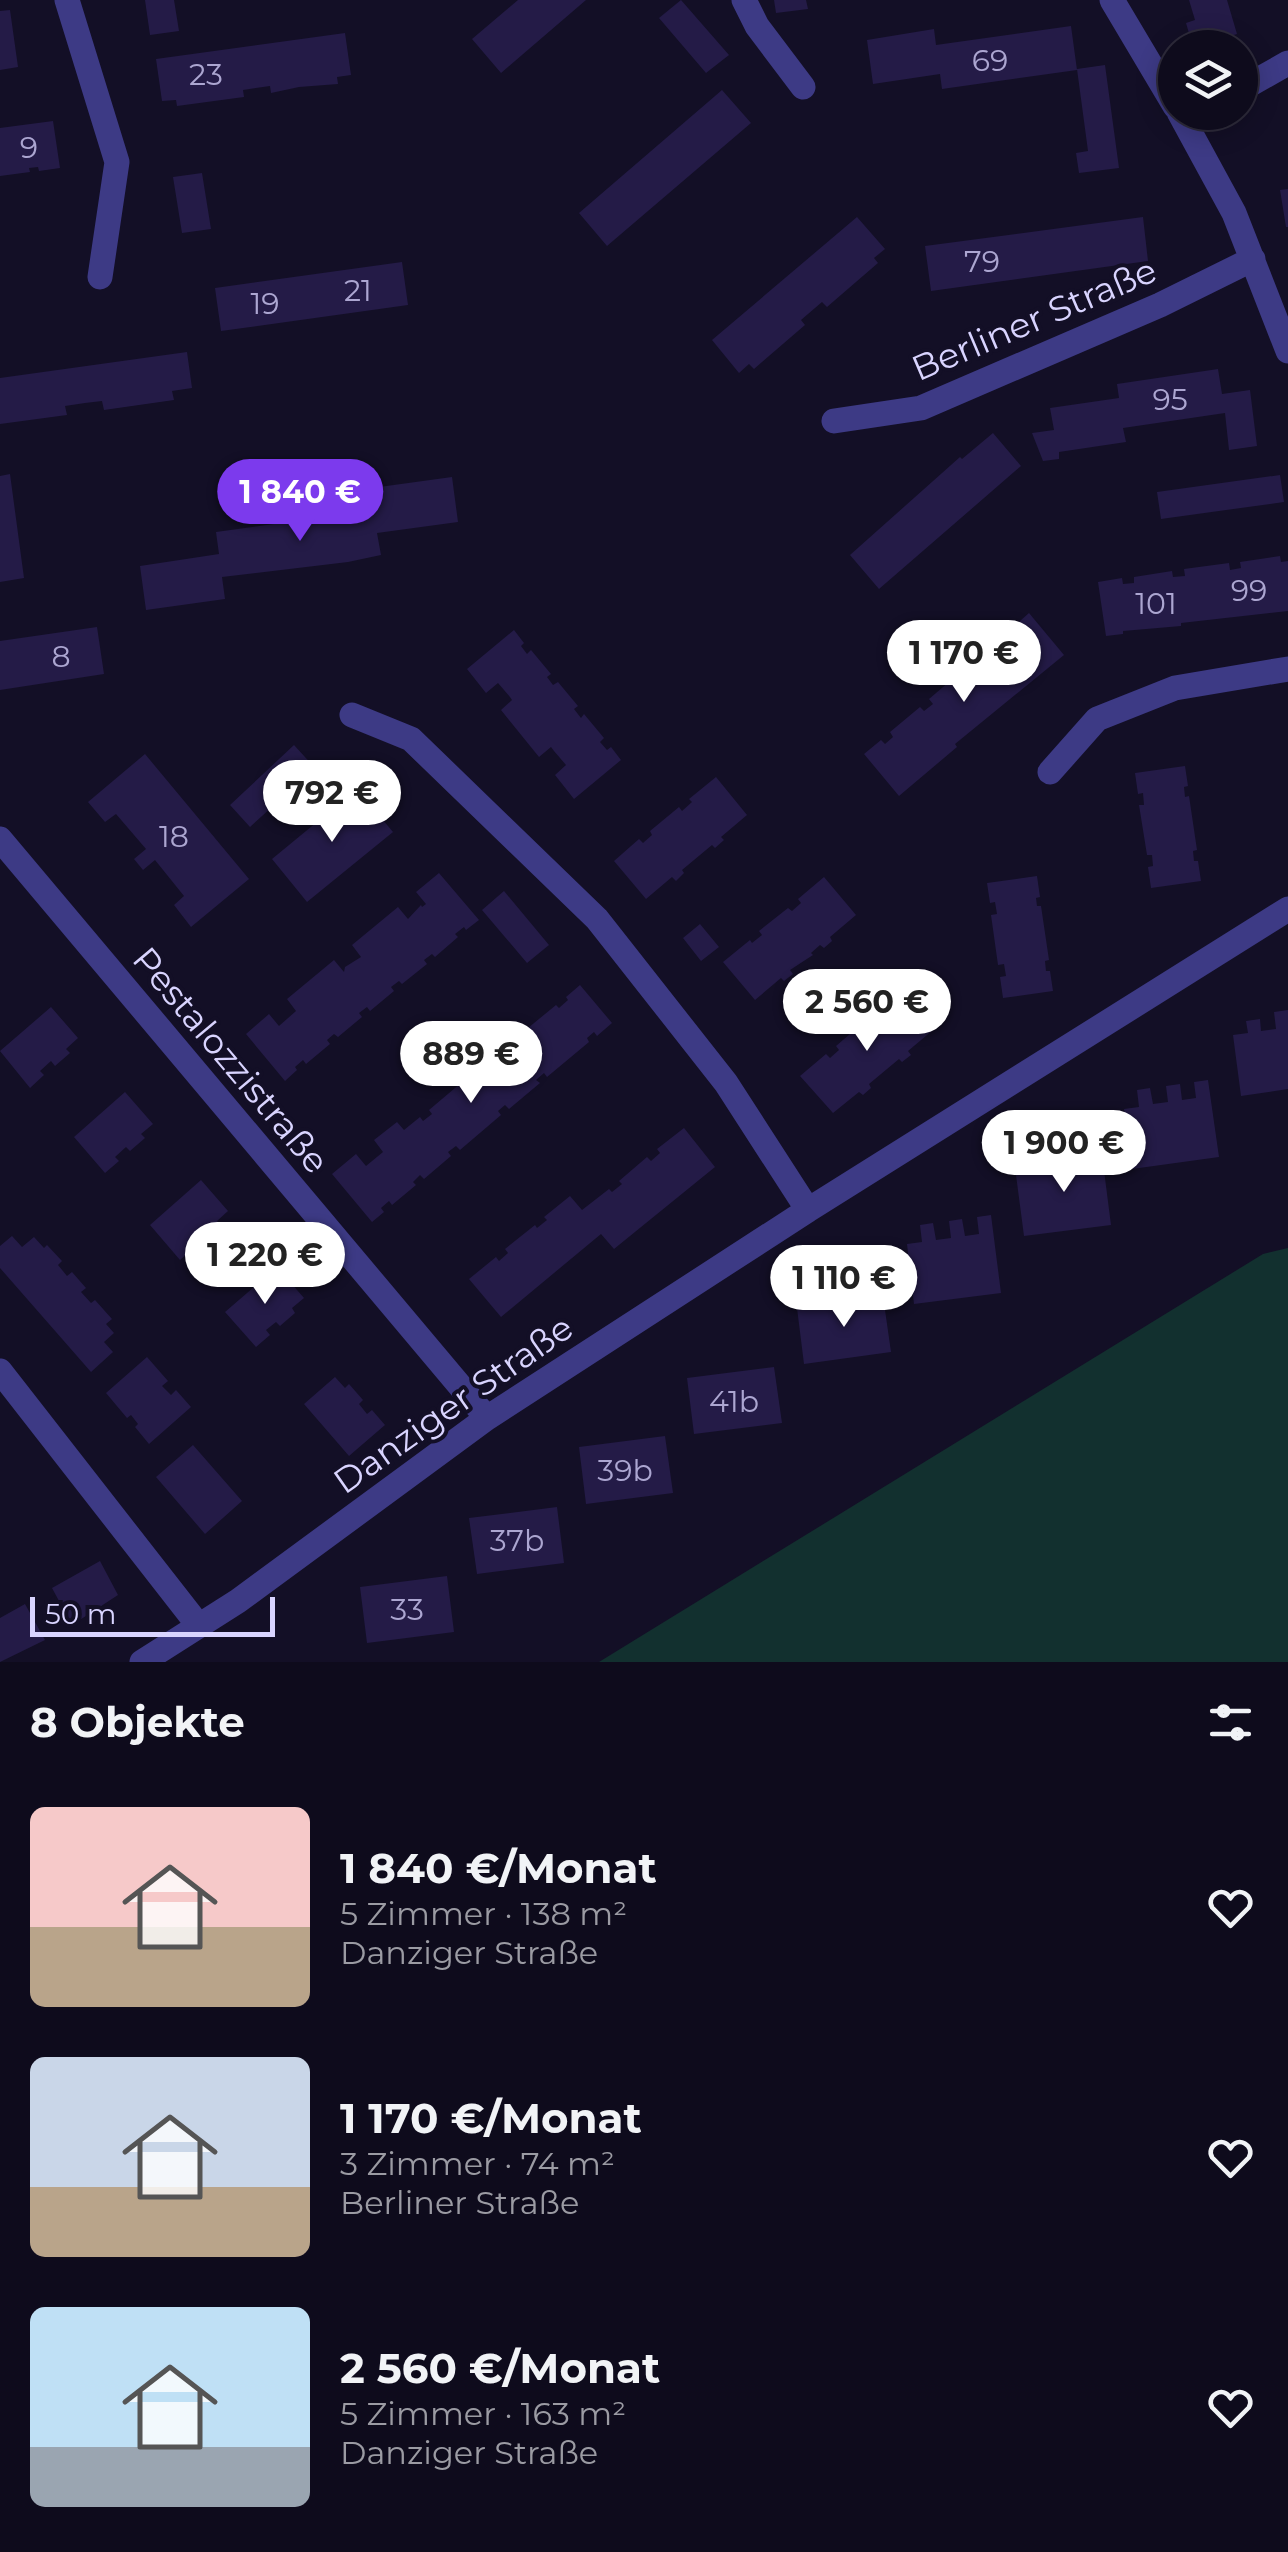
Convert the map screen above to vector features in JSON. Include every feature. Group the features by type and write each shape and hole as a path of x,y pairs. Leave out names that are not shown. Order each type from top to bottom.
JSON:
{"street":[{"path":"67,0 117,162 100,277"},
{"path":"744,0 802,87"},
{"path":"1112,0 1158,72"},
{"path":"1258,80 1288,63"},
{"path":"1192,130 1254,259 1277,292 1288,352"},
{"name":"Berliner Straße","path":"834,421 921,408 1160,306 1254,259"},
{"path":"1050,772 1097,719 1174,688 1288,669"},
{"path":"352,716 411,739 597,919 726,1083 808,1210"},
{"name":"Pestalozzistraße","path":"0,839 487,1418"},
{"name":"Danziger Straße","path":"142,1662 487,1418 808,1210 1288,909"},
{"path":"0,1370 198,1626"}],"green space":[{"path":"1288,1248 1288,1662 599,1662 1263,1254"}],"building":[{"path":"145,0 174,0 179,31 150,35"},
{"path":"518,0 586,0 501,73 472,39"},
{"path":"681,0 729,55 706,73 659,18"},
{"path":"774,0 806,0 808,9 776,13"},
{"path":"1189,0 1227,0 1236,30 1188,30 1186,23 1195,20"},
{"path":"10,10 18,67 0,70 0,11"},
{"path":"1071,26 1077,70 942,89 940,74 873,84 867,40 934,29 936,45"},
{"path":"345,33 351,75 337,77 338,84 271,93 270,86 243,90 244,97 177,106 176,100 162,101 156,59"},
{"path":"1105,65 1119,168 1079,173 1076,153 1088,151 1077,69"},
{"path":"722,90 751,123 607,246 579,213"},
{"path":"53,121 60,168 29,168 30,172 0,176 0,128"},
{"path":"202,173 211,229 182,233 173,177"},
{"path":"1288,189 1288,227 1286,227 1280,190"},
{"path":"857,217 885,249 874,258 878,263 827,307 822,302 801,320 805,325 754,369 749,364 739,373 712,340"},
{"path":"1143,217 1148,261 931,291 925,246"},
{"path":"402,262 408,305 221,331 215,288"},
{"path":"187,352 192,388 172,391 174,400 104,410 102,401 85,403 65,406 67,415 0,424 0,378"},
{"path":"1218,369 1222,394 1250,390 1257,446 1229,450 1225,413 1123,428 1126,442 1059,452 1059,459 1043,461 1032,433 1054,430 1050,408 1119,398 1117,384"},
{"path":"993,433 1021,466 879,589 850,555 960,457"},
{"path":"10,474 24,578 0,582 0,476"},
{"path":"1280,475 1284,502 1161,519 1157,492"},
{"path":"452,477 458,522 377,533 381,555 222,577 225,599 146,610 140,566 219,554 216,532 374,510 372,488"},
{"path":"1280,556 1281,562 1288,561 1288,611 1106,636 1098,582 1122,578 1123,584 1134,583 1134,577 1172,571 1173,577 1185,576 1184,569 1229,563 1230,570 1241,568 1240,562"},
{"path":"1029,613 1064,655 955,744 957,747 899,796 864,754 881,740 885,744 893,737 890,732 920,707 924,711 933,704 929,699 963,670 966,675 976,667 972,662 1002,636 1006,641 1015,633 1011,629"},
{"path":"97,627 104,674 0,690 0,641"},
{"path":"514,630 527,654 531,650 551,674 547,677 553,685 558,682 578,706 574,709 581,718 584,714 604,738 600,742 607,750 611,747 621,760 574,799 555,775 566,765 551,747 539,757 501,710 512,700 510,697 498,683 486,693 467,669"},
{"path":"294,745 315,768 250,827 230,805"},
{"path":"145,754 249,879 191,927 174,905 184,896 155,860 143,870 134,859 146,849 116,814 105,822 88,802"},
{"path":"1185,766 1185,797 1189,796 1197,850 1193,851 1194,861 1198,861 1201,881 1151,888 1148,867 1153,866 1152,855 1147,855 1139,805 1144,805 1143,793 1138,794 1135,773"},
{"path":"716,777 747,815 721,837 724,840 715,848 712,845 682,870 684,873 676,881 672,877 646,899 614,861 639,839 643,843 652,835 650,831 679,807 682,811 692,802 689,799"},
{"path":"357,789 393,832 307,902 272,859"},
{"path":"439,873 479,920 455,934 458,937 435,957 432,954 424,960 427,964 402,984 399,981 391,987 394,991 370,1011 367,1007 359,1013 362,1017 338,1037 334,1034 327,1040 330,1044 306,1064 303,1060 285,1081 246,1034 269,1014 279,1026 296,1011 287,999 334,960 344,972 345,967 361,957 352,945 398,907 408,919 426,904 416,892"},
{"path":"1037,876 1037,906 1041,906 1049,960 1045,961 1046,971 1050,971 1053,991 1003,998 1000,977 1006,976 1004,964 998,965 991,915 997,914 995,902 990,903 987,883"},
{"path":"824,877 856,915 830,937 832,941 824,948 820,945 813,955 790,970 793,974 784,981 781,978 755,1000 723,962 762,935 759,931 788,908 792,911 801,903 798,899"},
{"path":"504,891 549,945 527,963 482,910"},
{"path":"700,924 719,947 701,961 683,938"},
{"path":"580,985 612,1023 597,1036 594,1032 587,1038 589,1042 547,1077 544,1073 536,1080 540,1083 509,1109 505,1105 498,1111 501,1115 460,1150 456,1146 448,1152 451,1156 424,1179 420,1175 413,1182 416,1185 392,1205 389,1201 381,1208 384,1212 372,1222 332,1174 356,1154 366,1166 383,1152 374,1140 397,1122 404,1130 420,1117 423,1121 432,1114 429,1110 468,1077 471,1081 480,1073 477,1070 507,1045 511,1048 520,1041 517,1037 556,1005 559,1008"},
{"path":"901,992 933,1030 908,1051 911,1055 902,1062 899,1059 869,1084 871,1088 863,1095 859,1092 833,1113 800,1076 826,1054 830,1058 839,1050 836,1046 865,1021 869,1025 879,1017 875,1014"},
{"path":"51,1007 78,1038 66,1049 70,1053 55,1066 51,1061 40,1071 44,1075 30,1088 0,1051"},
{"path":"1288,1010 1288,1089 1241,1096 1233,1035 1248,1033 1246,1021 1260,1019 1261,1031 1276,1029 1274,1012"},
{"path":"1208,1080 1219,1157 1132,1169 1124,1109 1139,1107 1137,1090 1150,1088 1153,1104 1168,1102 1166,1086 1180,1084 1182,1100 1196,1098 1194,1082"},
{"path":"125,1092 153,1124 141,1134 145,1138 130,1151 126,1147 115,1157 119,1161 105,1173 74,1137"},
{"path":"684,1128 715,1167 614,1249 601,1234 501,1317 469,1279 496,1257 499,1261 508,1253 505,1249 547,1220 544,1217 570,1196 582,1210 609,1189 612,1192 622,1184 619,1181 647,1157 651,1161 660,1153 657,1149"},
{"path":"1101,1147 1111,1225 1024,1236 1016,1175 1031,1173 1028,1157 1043,1155 1045,1172 1060,1170 1058,1153 1072,1151 1074,1168 1088,1166 1086,1149"},
{"path":"201,1180 228,1211 217,1221 220,1225 205,1239 201,1234 191,1243 195,1247 180,1260 150,1225"},
{"path":"991,1215 1001,1293 914,1304 907,1244 922,1242 920,1225 933,1223 936,1240 951,1238 949,1221 962,1219 965,1236 979,1234 977,1217"},
{"path":"12,1236 22,1247 34,1237 44,1248 47,1245 62,1261 58,1265 67,1276 72,1272 86,1288 81,1292 91,1303 95,1300 112,1319 106,1324 114,1333 104,1342 113,1352 91,1372 0,1268 0,1246"},
{"path":"277,1267 304,1298 280,1326 276,1322 266,1330 270,1335 256,1347 225,1312"},
{"path":"883,1296 891,1352 804,1364 797,1308"},
{"path":"147,1357 168,1381 162,1386 171,1395 176,1390 191,1407 149,1444 131,1415 127,1418 106,1393"},
{"path":"774,1367 782,1423 694,1434 687,1378"},
{"path":"335,1377 345,1388 349,1384 363,1400 359,1404 367,1414 372,1410 385,1425 349,1456 304,1404"},
{"path":"665,1436 673,1493 586,1504 579,1447"},
{"path":"193,1445 242,1501 205,1534 156,1477"},
{"path":"557,1507 564,1563 477,1574 469,1518"},
{"path":"100,1561 118,1595 72,1625 52,1588"},
{"path":"447,1576 454,1632 367,1643 360,1587"},
{"path":"25,1604 45,1640 0,1662 0,1618"}]}
